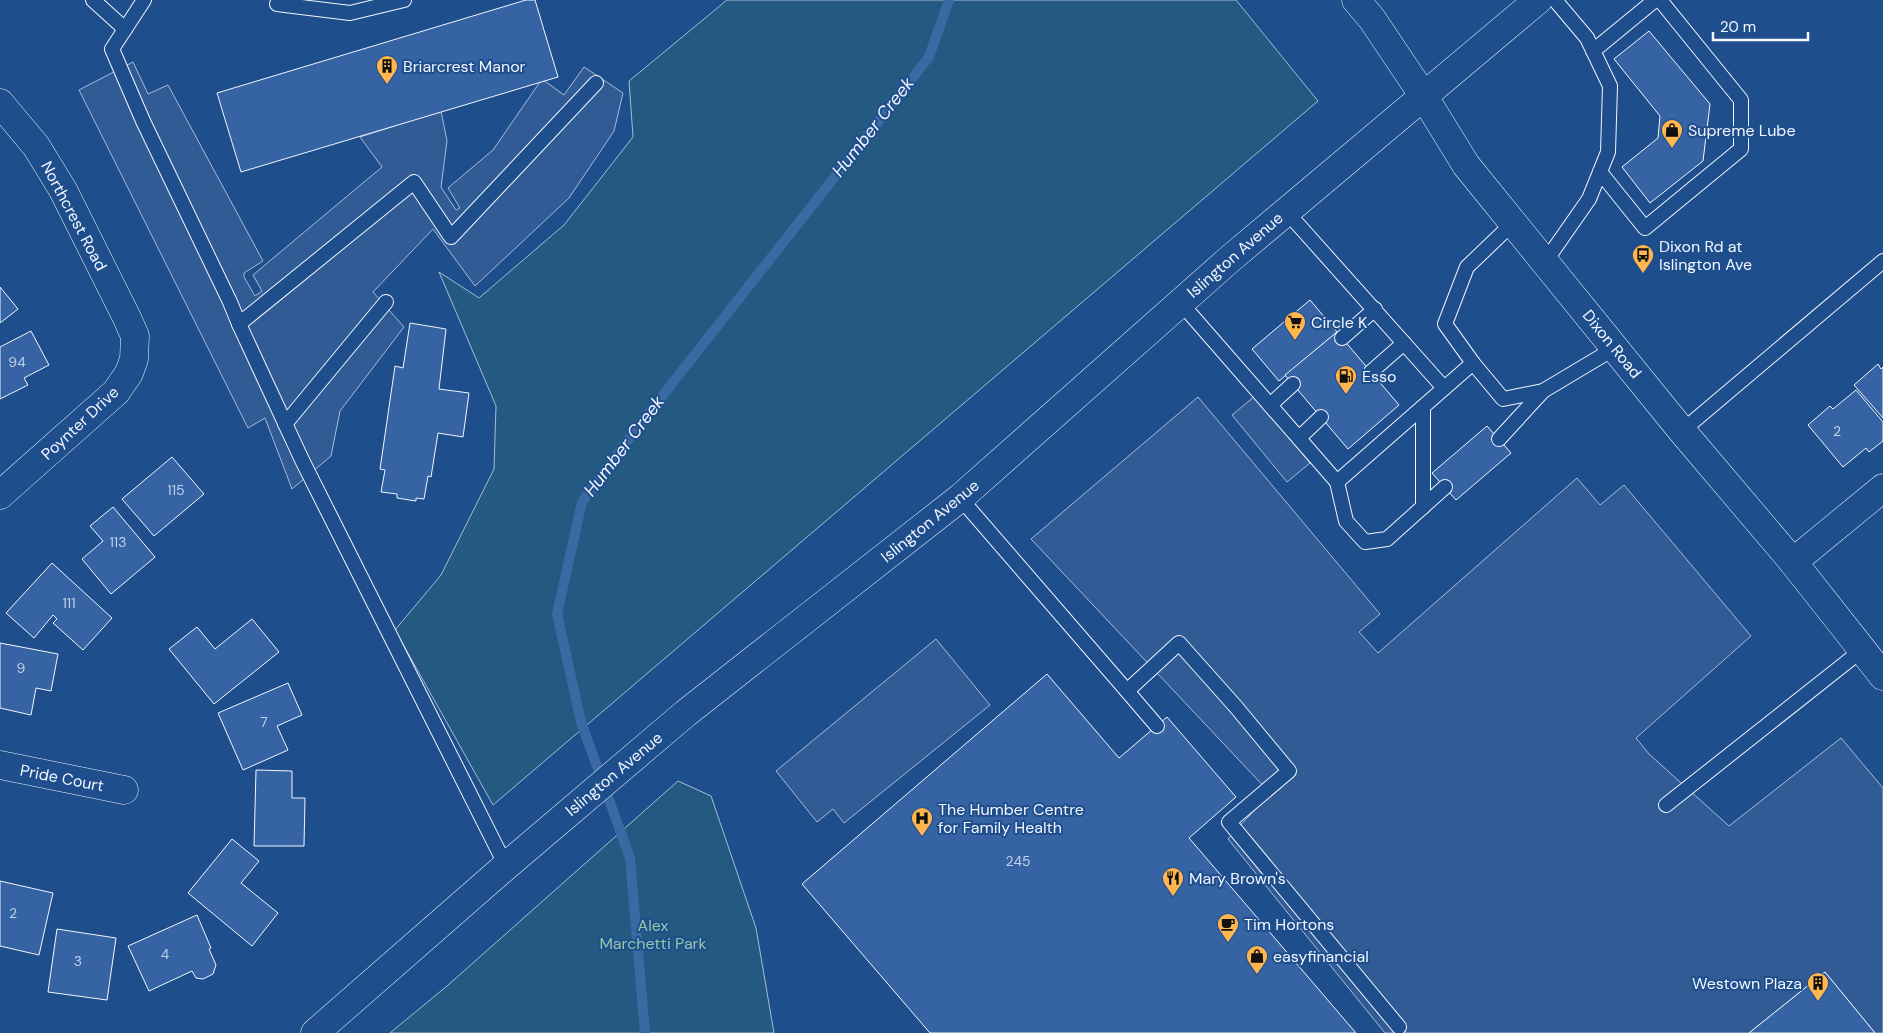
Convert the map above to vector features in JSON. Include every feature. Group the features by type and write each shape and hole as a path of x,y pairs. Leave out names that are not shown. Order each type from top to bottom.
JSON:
{"main road":[{"name":"Dixon Road","path":"1356,0 1372,19 1423,95 1466,165 1682,431 1793,562 1883,676"},
{"name":"Islington Avenue","path":"315,1033 506,866 686,713 960,498 1180,302 1423,95 1538,0"},
{"name":"Northcrest Road","path":"0,103 36,146 63,190 135,336"},
{"name":"Poynter Drive","path":"0,495 116,392 132,366 135,352 135,336"},
{"path":"1793,562 1883,488"},
{"name":"Pride Court","path":"0,766 124,790"}],"lane":[{"path":"93,0 125,29"},
{"path":"144,0 112,49 143,121 230,302 285,424 506,866"},
{"path":"274,1 350,13 404,0"},
{"path":"1545,262 1589,199 1608,152 1610,86 1587,38 1555,0"},
{"path":"1593,51 1655,0"},
{"path":"1600,172 1645,228 1740,150 1741,100 1660,0"},
{"path":"239,324 414,182 451,237 596,83"},
{"path":"1286,211 1444,388"},
{"path":"1513,223 1467,267 1445,324 1473,363 1503,399 1543,391"},
{"path":"1682,431 1883,261"},
{"path":"285,424 386,302"},
{"path":"1180,302 1337,482 1346,521 1365,542 1387,539 1445,487"},
{"path":"1342,338 1374,309"},
{"path":"1371,372 1404,342"},
{"path":"1499,440 1543,391 1615,348"},
{"path":"1337,482 1473,363"},
{"path":"1270,405 1293,384"},
{"path":"1423,407 1423,507"},
{"path":"1299,438 1321,417"},
{"path":"960,498 1157,726"},
{"path":"1127,691 1179,643 1236,707 1289,771 1230,812 1229,822 1398,1028"},
{"path":"1666,805 1862,650"}],"green space":[{"path":"727,0 1236,0 1318,101 493,805 395,630 441,575 494,469 496,406 439,272 479,298 564,225 633,137 629,81"},
{"name":"Alex Marchetti Park","path":"678,781 711,796 756,928 774,1033 390,1033 447,986"}],"shaded area":[{"path":"133,62 148,94 168,85 263,261 244,273 244,277 255,296 262,291 253,275 382,167 360,137 441,111 447,141 441,187 456,210 460,208 448,188 493,150 542,79 564,95 584,67 623,93 614,131 569,198 475,286 433,229 373,292 404,327 340,411 331,456 292,489 265,418 248,428 79,90"},
{"path":"1255,396 1310,463 1287,482 1232,415"},
{"path":"1198,397 1380,614 1359,632 1378,653 1577,478 1600,505 1624,485 1751,636 1636,738 1649,754 1729,826 1841,738 1883,788 1883,1033 1875,1033 1825,972 1749,1033 1385,1033 1228,839 1270,793 1031,539"},
{"path":"936,639 990,705 844,823 833,809 817,822 776,771"}],"building":[{"name":"Briarcrest Manor","path":"526,0 535,0 558,77 241,172 217,93"},
{"path":"1649,31 1710,104 1703,161 1650,203 1622,167 1658,138 1660,116 1614,59"},
{"path":"0,287 18,309 0,323"},
{"name":"Circle K","path":"1310,300 1337,332 1279,381 1252,349"},
{"path":"410,323 446,329 439,389 469,393 463,437 438,433 431,477 428,476 424,499 416,498 416,501 397,498 397,494 381,492 385,470 380,469 395,366 403,368"},
{"path":"31,331 49,365 24,378 28,385 0,399 0,347"},
{"name":"Esso","path":"1337,332 1399,405 1348,449 1285,375"},
{"path":"1878,364 1881,369 1883,367 1883,418 1854,385"},
{"path":"1856,390 1883,422 1883,441 1869,452 1866,448 1843,467 1808,425 1830,406 1833,409"},
{"path":"1487,426 1511,453 1456,500 1432,473"},
{"path":"172,457 204,494 154,536 122,499"},
{"path":"113,507 155,557 111,594 82,559 103,541 90,526"},
{"path":"52,563 112,618 83,650 53,623 57,619 53,615 34,638 6,613"},
{"path":"252,619 279,652 214,704 169,649 197,627 215,649"},
{"path":"0,643 58,654 51,691 36,688 31,715 0,708"},
{"path":"1047,674 1119,758 1167,717 1236,797 1189,838 1356,1033 930,1033 802,884"},
{"path":"288,683 302,715 277,726 288,750 243,770 218,713"},
{"path":"256,770 292,771 292,798 305,798 304,846 254,846"},
{"path":"232,839 259,861 241,883 278,913 252,946 188,893"},
{"path":"0,881 53,893 39,955 0,946"},
{"path":"197,915 216,965 213,974 203,979 196,978 192,971 149,991 128,946"},
{"path":"57,929 116,938 107,1000 48,992"},
{"name":"Westown Plaza","path":"1825,972 1875,1033 1749,1033"}],"waterway":[{"name":"Humber Creek","path":"645,1033 630,858 581,722 557,614 582,502 630,437 929,57 949,0"}],"place":[{"name":"Briarcrest Manor","path":"387,85"},
{"name":"Supreme Lube","path":"1672,149"},
{"name":"Dixon Rd at Islington Ave","path":"1643,274"},
{"name":"Circle K","path":"1295,341"},
{"name":"Esso","path":"1346,395"},
{"name":"The Humber Centre for Family Health","path":"922,837"},
{"name":"Mary Brown's","path":"1173,897"},
{"name":"Tim Hortons","path":"1228,943"},
{"name":"easyfinancial","path":"1257,975"},
{"name":"Westown Plaza","path":"1818,1002"}]}
